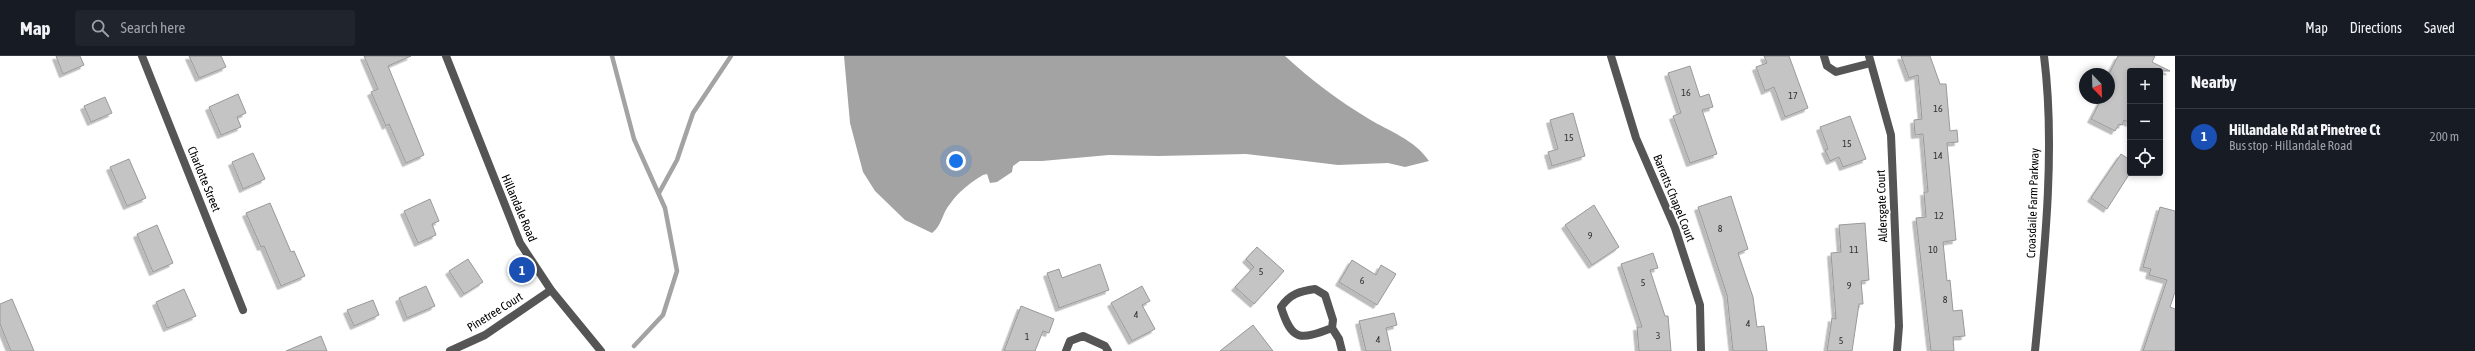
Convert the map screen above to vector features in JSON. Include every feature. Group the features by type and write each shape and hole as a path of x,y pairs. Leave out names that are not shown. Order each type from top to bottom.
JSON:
{"street":[{"name":"Charlotte Street","path":"142,56 243,310"},
{"name":"Hillandale Road","path":"446,56 520,243 551,290 601,351"},
{"name":"Barratts Chapel Court","path":"1611,56 1636,138 1675,228 1700,305 1701,351"},
{"name":"Aldersgate Court","path":"1824,56 1827,66 1836,72 1870,59 1891,135 1899,326 1897,351"},
{"name":"Croasdaile Farm Parkway","path":"2035,351 2046,220 2048,138 2044,56"},
{"path":"1332,328 1308,337 1300,337 1293,334 1286,323 1281,307 1288,297 1315,289 1325,295 1333,320 1332,328 1339,339 1342,351"},
{"name":"Pinetree Court","path":"450,351 485,335 551,290"},
{"path":"1066,351 1070,341 1083,336 1105,346 1108,351"}],"shaded area":[{"path":"844,56 1285,56 1315,82 1347,105 1417,147 1429,161 1405,167 1388,163 1338,165 1246,154 1159,156 1109,155 1042,161 1020,161 1013,166 1012,172 997,182 990,183 987,174 983,175 965,188 957,195 947,208 938,227 932,233 905,220 875,191 863,172 850,123"}],"building":[{"path":"56,56 80,56 84,65 63,74"},
{"path":"189,56 221,56 226,67 199,78"},
{"path":"364,56 411,56 388,66 424,155 406,163 389,124 386,126 371,92 378,89"},
{"path":"1764,56 1789,56 1808,108 1785,117 1774,87 1765,91 1756,67 1767,63"},
{"path":"1901,56 1930,56 1940,84 1946,84 1950,131 1957,130 1958,142 1947,143 1956,240 1943,242 1947,281 1950,280 1953,311 1962,310 1965,336 1953,337 1954,351 1931,351 1916,218 1926,217 1924,192 1928,192 1923,134 1915,135 1914,120 1922,119 1918,75 1909,78"},
{"path":"2118,56 2155,56 2152,62 2170,71 2163,71 2163,68 2127,68 2127,122 2124,120 2122,125 2119,124 2115,131 2091,119 2099,104 2115,104 2115,68 2112,68"},
{"path":"1690,66 1700,97 1709,94 1713,107 1702,110 1717,154 1690,163 1673,116 1681,113 1668,73"},
{"path":"238,94 246,113 237,117 241,127 221,135 209,107"},
{"path":"105,97 112,113 91,122 84,106"},
{"path":"1573,113 1585,156 1552,166 1548,152 1558,149 1550,120"},
{"path":"1850,116 1866,159 1843,167 1839,157 1830,161 1825,150 1828,149 1820,127"},
{"path":"253,153 265,179 243,189 232,162"},
{"path":"2121,154 2127,158 2128,176 2107,209 2091,198"},
{"path":"129,159 146,198 127,206 110,167"},
{"path":"1731,196 1748,249 1738,253 1753,297 1757,327 1764,326 1767,351 1733,351 1727,295 1698,207"},
{"path":"430,199 439,221 432,224 436,235 418,243 404,211"},
{"path":"270,203 291,252 294,251 305,276 281,286 264,246 261,247 246,213"},
{"path":"1594,205 1619,247 1592,265 1565,225"},
{"path":"2160,207 2175,211 2175,292 2170,307 2175,309 2175,351 2143,351 2167,280 2149,275 2151,269 2143,267"},
{"path":"1865,223 1869,280 1861,281 1863,304 1859,304 1852,351 1827,351 1832,318 1836,319 1831,253 1841,252 1839,225"},
{"path":"157,225 173,263 153,272 137,234"},
{"path":"1257,247 1284,271 1254,304 1235,287 1254,267 1246,259"},
{"path":"1653,253 1658,268 1650,270 1665,316 1668,316 1671,351 1639,351 1637,327 1642,327 1621,264"},
{"path":"468,259 483,282 464,294 449,271"},
{"path":"1352,260 1376,275 1381,265 1396,274 1377,305 1339,282"},
{"path":"1100,264 1109,290 1059,308 1047,273 1059,269 1062,278"},
{"path":"426,286 435,306 407,318 399,298"},
{"path":"1142,286 1150,301 1142,305 1155,329 1132,341 1111,303"},
{"path":"184,289 196,316 167,328 156,302"},
{"path":"12,299 34,351 11,351 0,324 0,304"},
{"path":"373,300 379,315 354,326 347,310"},
{"path":"1021,306 1054,319 1049,333 1043,331 1035,351 1004,351"},
{"path":"1394,313 1397,325 1386,328 1391,351 1366,351 1359,321"},
{"path":"1253,325 1273,351 1220,351"},
{"path":"321,336 327,351 286,351"}],"waterway":[{"path":"612,56 634,139 665,208 677,271 663,315 634,346"},
{"path":"659,193 677,160 693,113 731,56"}],"place":[{"name":"Hillandale Rd at Pinetree Ct","path":"522,270"}]}
